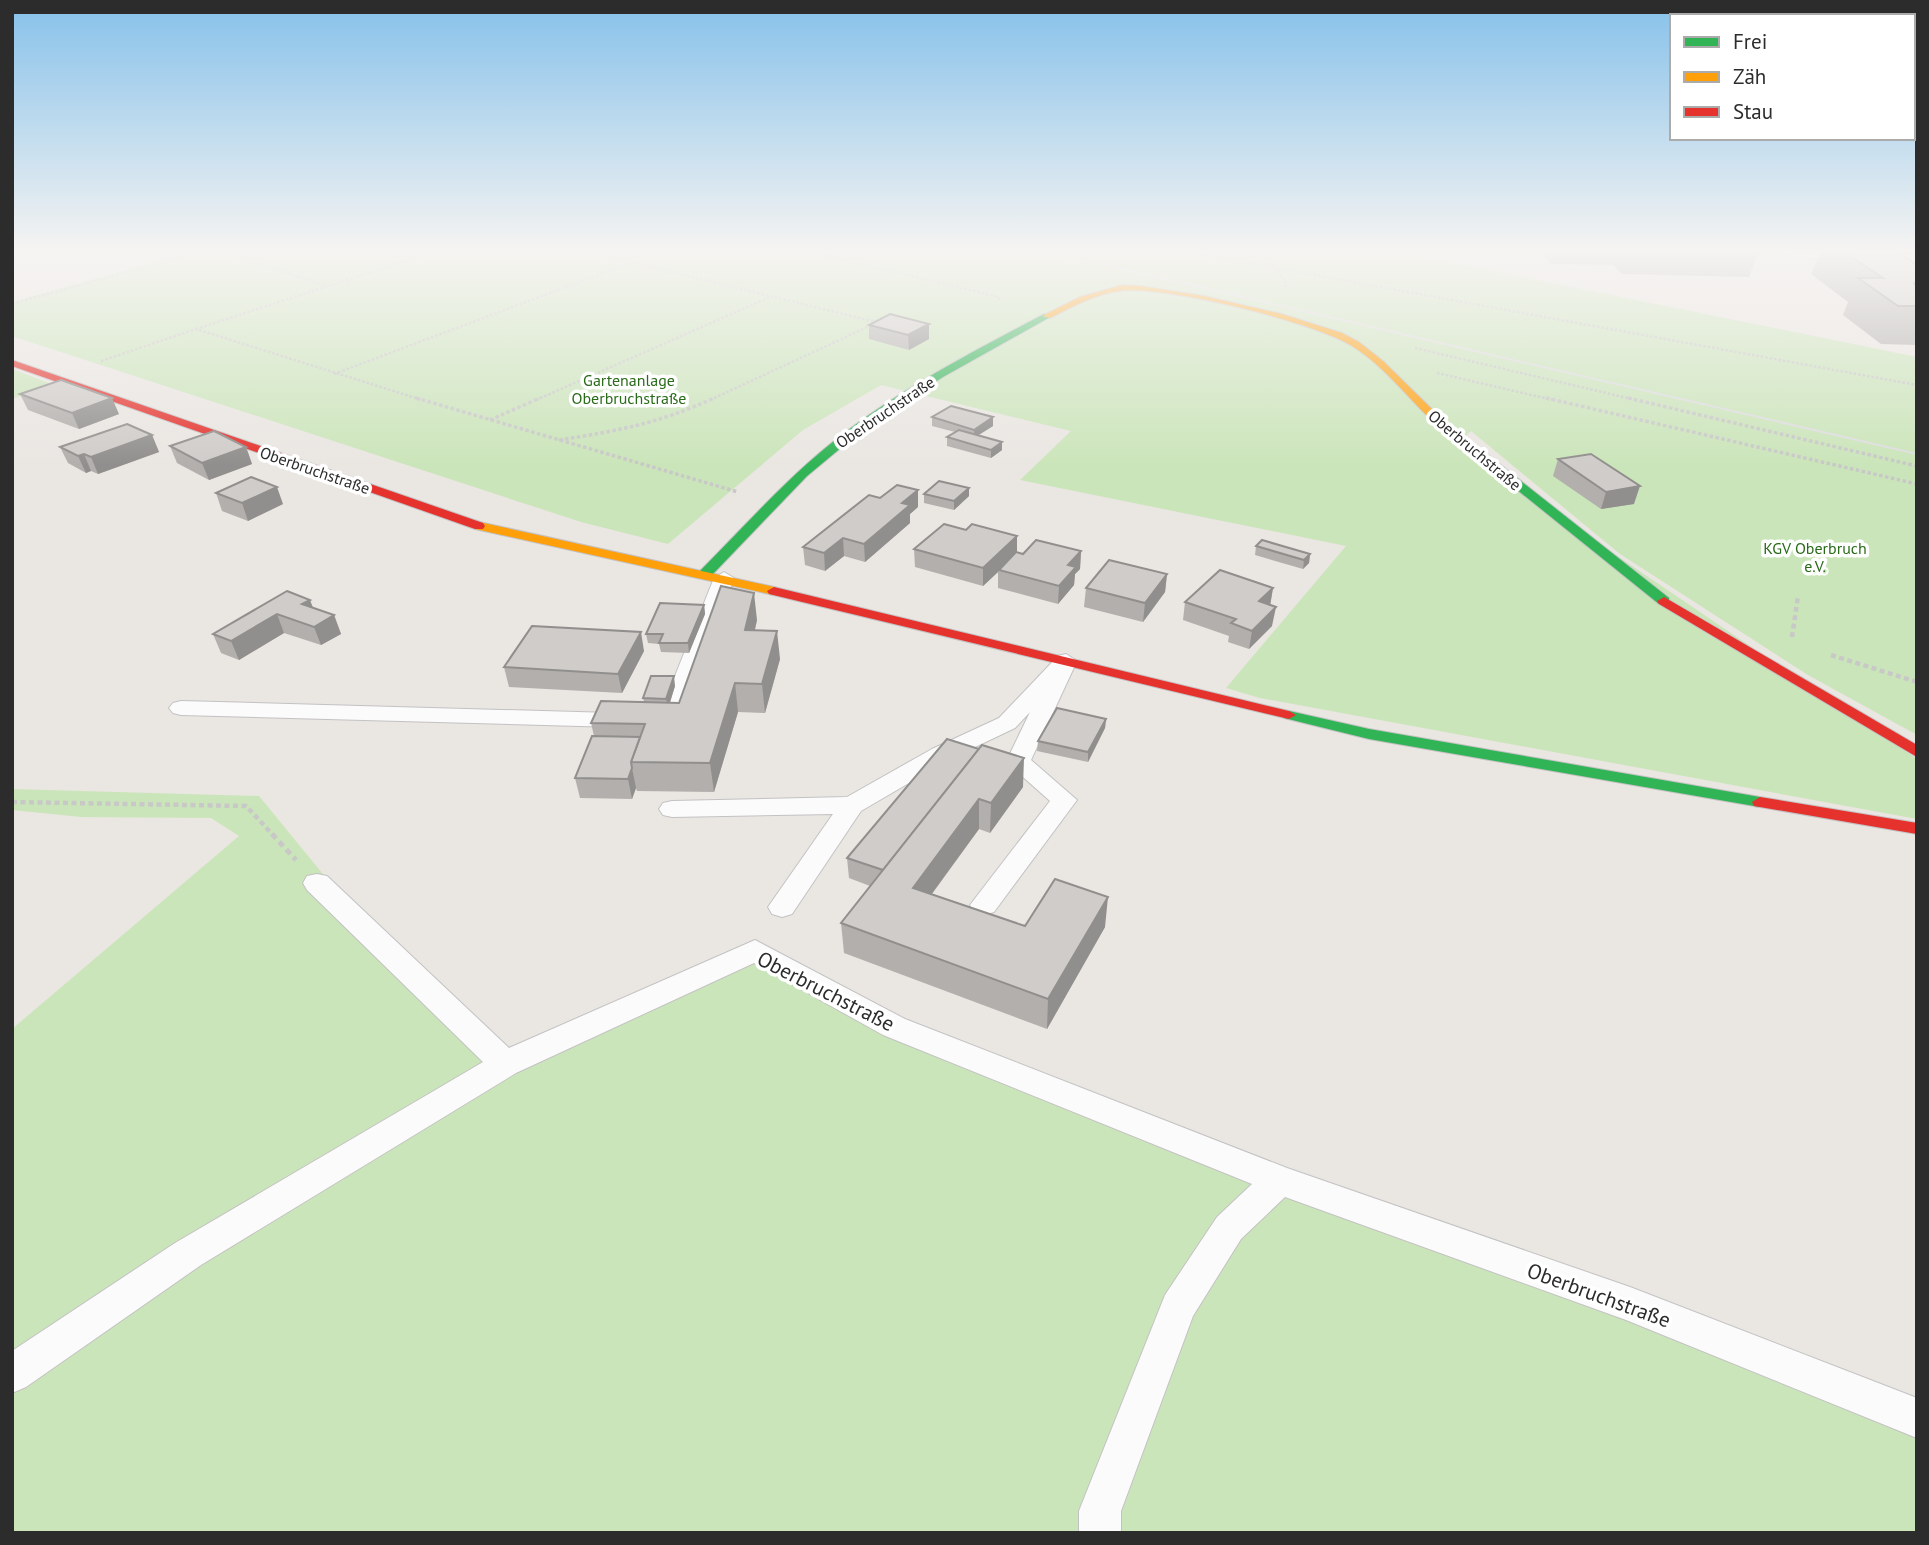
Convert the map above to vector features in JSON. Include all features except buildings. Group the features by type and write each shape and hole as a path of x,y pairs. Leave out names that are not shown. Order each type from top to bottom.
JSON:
{"street":[{"name":"Oberbruchstraße","path":"715,576 776,502 835,444 900,398 1040,321"},
{"name":"Oberbruchstraße","path":"1298,321 1354,342 1398,378 1431,415 1652,594 1917,752"},
{"name":"Oberbruchstraße","path":"12,363 468,524 715,576 1369,734 1917,829"}],"lane":[{"name":"Oberbruchstraße","path":"181,708 651,721 673,710 715,576"},
{"path":"782,907 852,805 941,754 1007,723 1066,661"},
{"path":"984,905 1064,800 1018,762 1066,661"},
{"path":"672,809 852,805"},
{"path":"12,1374 188,1254 505,1065 317,883"},
{"name":"Oberbruchstraße","path":"505,1065 755,950 894,1027 1279,1180 1630,1304 1917,1418"},
{"path":"1100,1533 1100,1511 1178,1307 1229,1228 1279,1180"}],"path":[{"path":"50,378 219,321"},
{"path":"333,374 474,321"},
{"path":"489,421 716,321"},
{"path":"869,321 888,326"},
{"path":"1567,321 1917,385"},
{"path":"559,440 633,428 671,418 877,323"},
{"path":"195,329 489,421 679,477 776,502"},
{"path":"1414,347 1917,466"},
{"path":"1398,378 1443,372 1917,484"},
{"path":"1792,643 1798,596"},
{"path":"1829,655 1917,682"},
{"path":"12,802 246,806 317,883"}],"green space":[{"path":"12,321 1740,321 1917,357 1917,735 1808,675 1620,554 1471,431 1455,446 1917,759 1917,819 1260,698 1226,688 1346,546 1020,480 1071,431 881,385 803,430 668,544 581,522 12,336"},
{"path":"12,369 54,385 12,399"},
{"path":"12,789 259,796 327,879 508,1053 760,943 895,1017 1917,1427 1917,1533 12,1533 12,1029 239,836 211,818 81,817 12,810"}],"tram line":[{"path":"1347,321 1917,454"}],"traffic: fast":[{"path":"705,574 803,473 862,424 940,375 1038,321"},
{"path":"1442,424 1664,601"},
{"path":"1289,715 1369,734 1760,802"}],"traffic: slow":[{"path":"1296,321 1339,335 1356,344 1442,424"},
{"path":"479,526 774,591"}],"traffic: jam":[{"path":"12,363 479,526"},
{"path":"774,591 1289,715"},
{"path":"1664,601 1917,752"},
{"path":"1760,802 1917,829"}],"park label":[{"name":"Gartenanlage Oberbruchstraße","path":"629,389"},
{"name":"KGV Oberbruch e.V.","path":"1815,557"}]}
